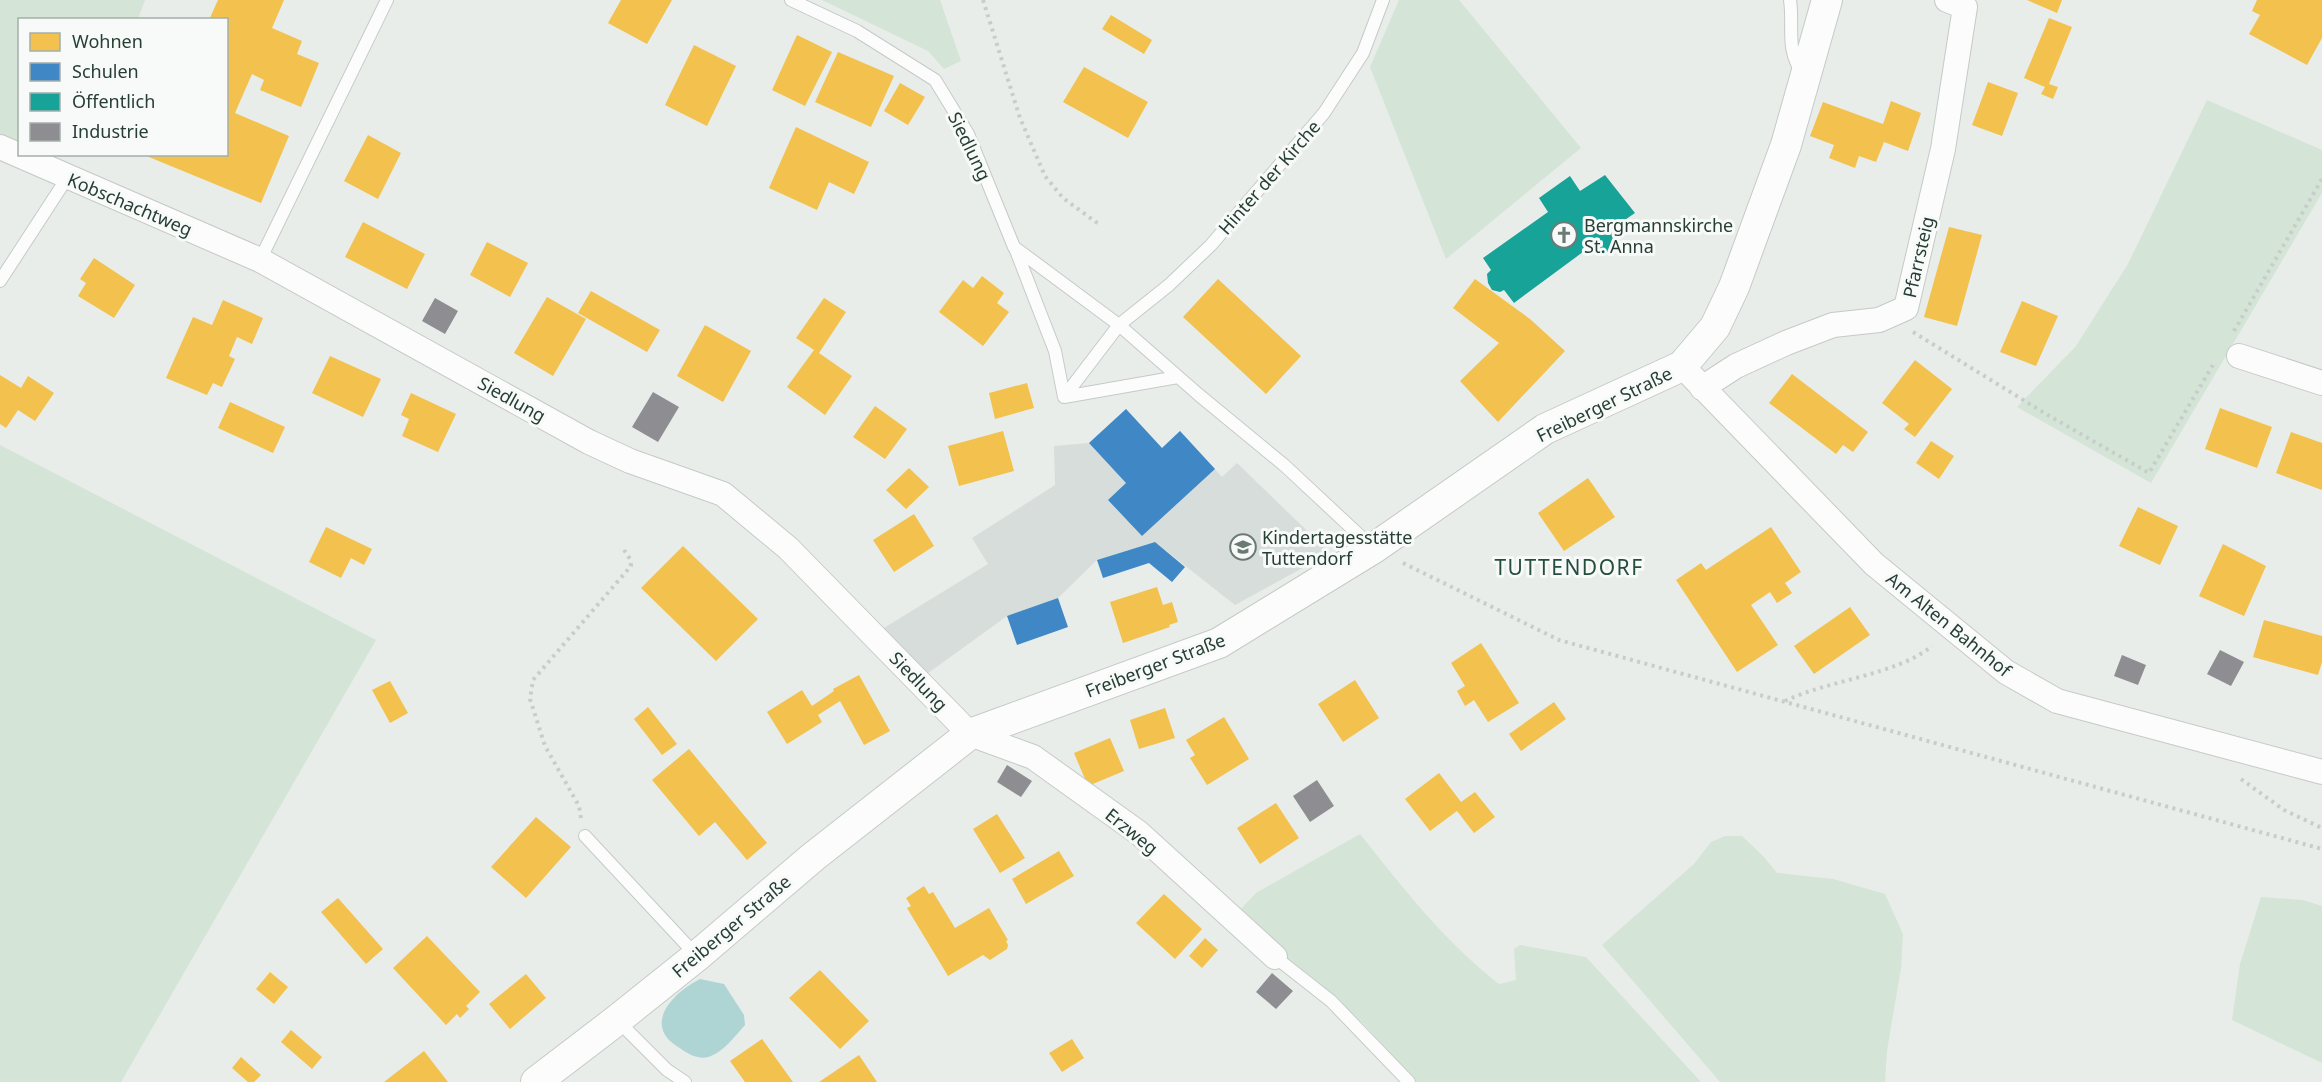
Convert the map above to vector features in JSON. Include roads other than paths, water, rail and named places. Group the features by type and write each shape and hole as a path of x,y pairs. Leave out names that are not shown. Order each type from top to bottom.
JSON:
{"street":[{"name":"Freiberger Straße","path":"536,1082 697,956 813,857 970,734 1219,643 1374,548 1545,429 1682,366 1715,327 1734,287 1786,145 1827,0"},
{"name":"Pfarrsteig","path":"1702,388 1737,366 1786,343 1833,325 1879,320 1906,308 1943,149 1965,7 1947,0"},
{"name":"Kobschachtweg","path":"0,147 18,155"},
{"name":"Kobschachtweg","path":"19,156 260,260"},
{"name":"Siedlung","path":"260,260 589,442 630,461 723,494 788,548 970,734"},
{"path":"2228,352 2322,384"},
{"name":"Am Alten Bahnhof","path":"1682,366 1874,564 2006,672 2057,701 2322,772"},
{"name":"Erzweg","path":"970,734 1033,757 1139,833 1275,957"}],"lane":[{"path":"260,260 387,0"},
{"name":"Siedlung","path":"791,0 857,31 935,80 968,134 1014,246 1055,351 1064,397"},
{"name":"Hinter der Kirche","path":"1119,325 1169,285 1211,245 1324,113 1363,53 1383,0"},
{"path":"1790,0 1790,49 1795,63 1805,77"},
{"path":"0,281 67,178"},
{"path":"1014,246 1119,325 1284,465 1374,548"},
{"path":"1064,397 1119,325"},
{"path":"1064,397 1178,377"},
{"path":"585,836 697,956"},
{"path":"1275,957 1331,1001 1409,1082"},
{"path":"617,1020 667,1070 685,1082"}],"water":[{"path":"700,979 724,984 744,1015 745,1025 721,1050 704,1058 684,1051 669,1040 663,1031 662,1022 664,1013 676,996"}],"place":[{"name":"Bergmannskirche St. Anna","path":"1564,235"},
{"name":"Kindertagesstätte Tuttendorf","path":"1243,547"}],"district":[{"name":"TUTTENDORF","path":"1569,567"}]}
